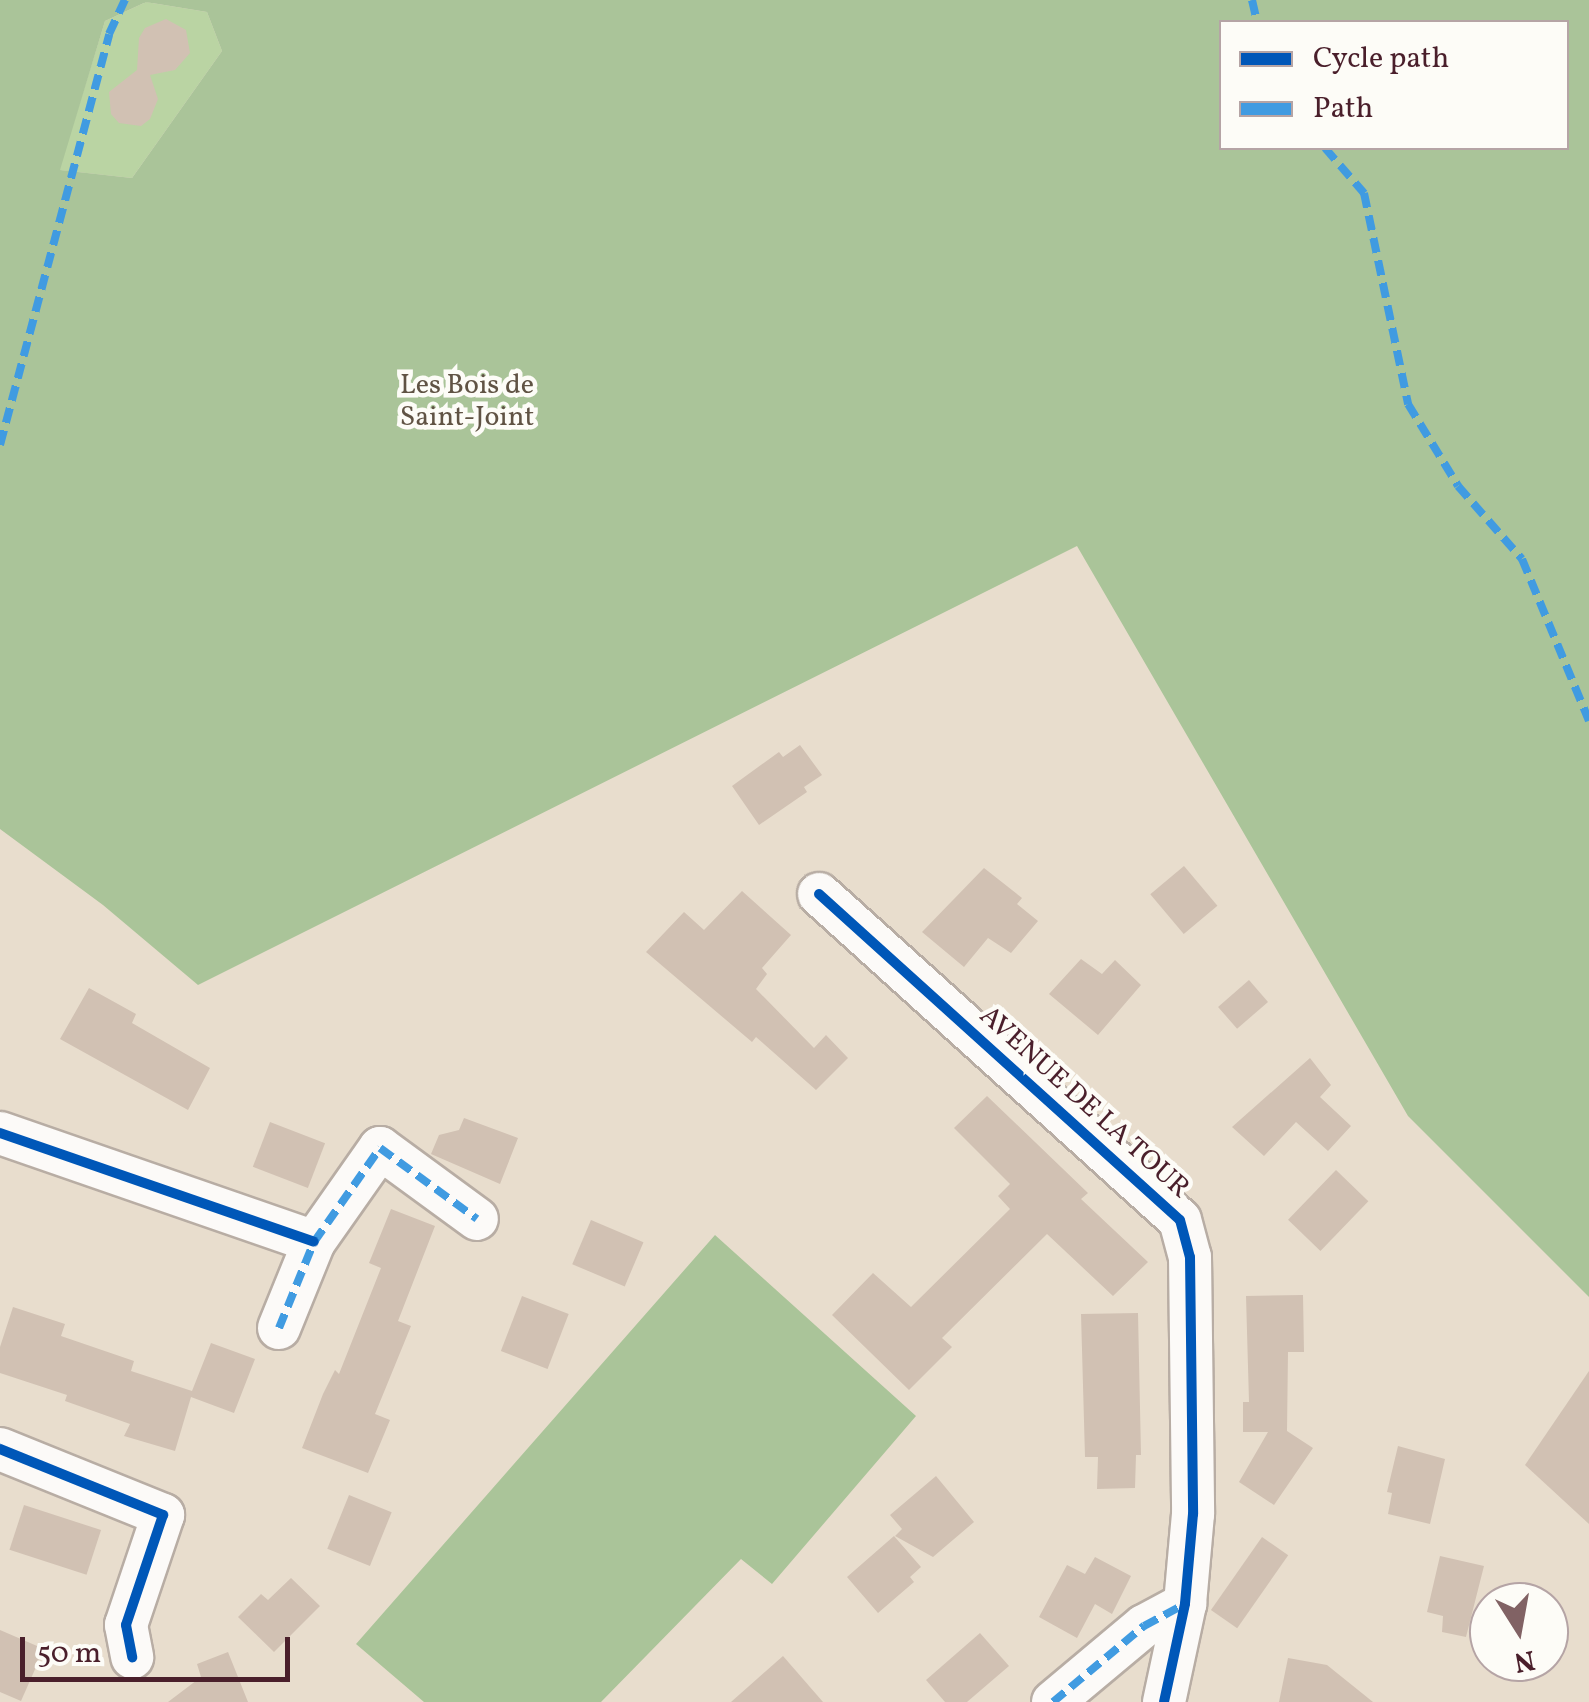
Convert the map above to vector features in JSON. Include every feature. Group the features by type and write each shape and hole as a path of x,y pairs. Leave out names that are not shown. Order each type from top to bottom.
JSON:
{"street":[{"name":"AVENUE DE LA TOUR","path":"819,894 1180,1220 1190,1257 1194,1514 1185,1604 1164,1702"},
{"path":"0,1133 314,1242"},
{"path":"280,1328 314,1242 380,1148 477,1218"},
{"path":"0,1449 163,1515 126,1625 132,1656"},
{"path":"1053,1702 1144,1626 1185,1604"}],"green space":[{"name":"Les Bois de Saint-Joint","path":"0,0 1589,0 1589,1297 1408,1116 1077,546 198,985 103,905 0,829","holes":["146,2 207,12 222,51 132,178 60,170 105,21"]},
{"path":"146,2 207,12 222,51 132,178 59,170 105,21"},
{"path":"715,1235 916,1416 772,1584 741,1559 601,1702 424,1702 356,1644"}],"building":[{"path":"166,19 186,30 190,53 175,70 150,75 158,99 150,119 141,126 119,123 111,114 109,92 137,70 139,38 145,28"},
{"path":"800,745 822,775 804,787 807,792 759,825 732,786 779,752 783,757"},
{"path":"1184,866 1217,906 1184,934 1150,894"},
{"path":"984,868 1022,898 1017,904 1038,921 1011,953 988,938 964,967 922,932"},
{"path":"742,891 791,935 762,968 767,974 756,989 814,1048 826,1035 848,1058 816,1090 756,1037 752,1042 646,952 684,912 704,930"},
{"path":"1081,959 1102,974 1115,960 1141,985 1098,1035 1049,994"},
{"path":"1249,980 1268,1002 1237,1029 1218,1007"},
{"path":"89,988 136,1014 132,1023 210,1068 188,1110 60,1039"},
{"path":"1310,1058 1331,1085 1320,1097 1351,1126 1328,1151 1296,1122 1264,1156 1232,1127"},
{"path":"987,1096 1088,1193 1081,1199 1148,1262 1113,1296 1047,1234 942,1338 952,1347 909,1390 832,1315 873,1273 911,1307 1010,1209 998,1196 1010,1184 954,1128"},
{"path":"464,1118 518,1138 500,1184 431,1154 439,1135 459,1130"},
{"path":"270,1122 325,1143 308,1188 253,1167"},
{"path":"1336,1170 1368,1201 1320,1251 1288,1220"},
{"path":"391,1209 435,1226 398,1321 411,1326 375,1414 390,1420 368,1473 302,1448 335,1370 339,1374 381,1268 369,1263"},
{"path":"591,1220 643,1242 625,1286 572,1264"},
{"path":"1303,1295 1304,1352 1288,1352 1287,1431 1313,1448 1274,1505 1239,1482 1268,1432 1243,1432 1243,1402 1249,1402 1246,1296"},
{"path":"522,1296 569,1314 548,1369 501,1351"},
{"path":"13,1307 65,1324 61,1336 134,1361 131,1371 192,1391 211,1343 255,1359 234,1413 191,1397 175,1451 124,1436 130,1424 65,1401 67,1395 0,1373 0,1347"},
{"path":"1138,1313 1141,1455 1136,1455 1135,1488 1097,1489 1098,1457 1085,1457 1081,1314"},
{"path":"1589,1371 1589,1524 1525,1465"},
{"path":"1398,1446 1445,1459 1430,1524 1388,1514 1392,1493 1387,1492"},
{"path":"936,1476 974,1522 933,1557 895,1536 902,1529 890,1515"},
{"path":"349,1495 392,1512 370,1566 327,1549"},
{"path":"24,1505 101,1530 87,1575 9,1550"},
{"path":"894,1536 921,1567 910,1577 914,1582 878,1613 847,1577"},
{"path":"1262,1537 1288,1555 1237,1628 1211,1610"},
{"path":"1440,1556 1484,1566 1480,1582 1469,1582 1466,1637 1442,1632 1443,1616 1427,1612"},
{"path":"1095,1557 1131,1576 1112,1614 1095,1604 1077,1638 1039,1617 1067,1565 1085,1574"},
{"path":"291,1578 320,1606 274,1652 238,1617 261,1594 268,1600"},
{"path":"0,1630 44,1649 21,1701 0,1692"},
{"path":"980,1633 1009,1666 967,1702 945,1702 926,1680"},
{"path":"228,1652 248,1702 168,1702 201,1677 197,1664"},
{"path":"783,1656 823,1702 731,1702"},
{"path":"1288,1658 1327,1665 1373,1702 1279,1702"}],"marked path":[{"path":"0,445 109,34 125,0"},
{"path":"1252,0 1257,20"},
{"path":"1327,150 1364,193 1408,404 1458,486 1522,559 1589,721"},
{"path":"279,1328 314,1242 380,1148 477,1219"},
{"path":"1053,1702 1144,1626 1185,1604"}],"cycle path":[{"path":"819,894 1180,1220 1190,1257 1193,1514 1185,1604 1164,1702"},
{"path":"0,1133 314,1242"},
{"path":"0,1449 163,1515 126,1625 132,1657"}]}
